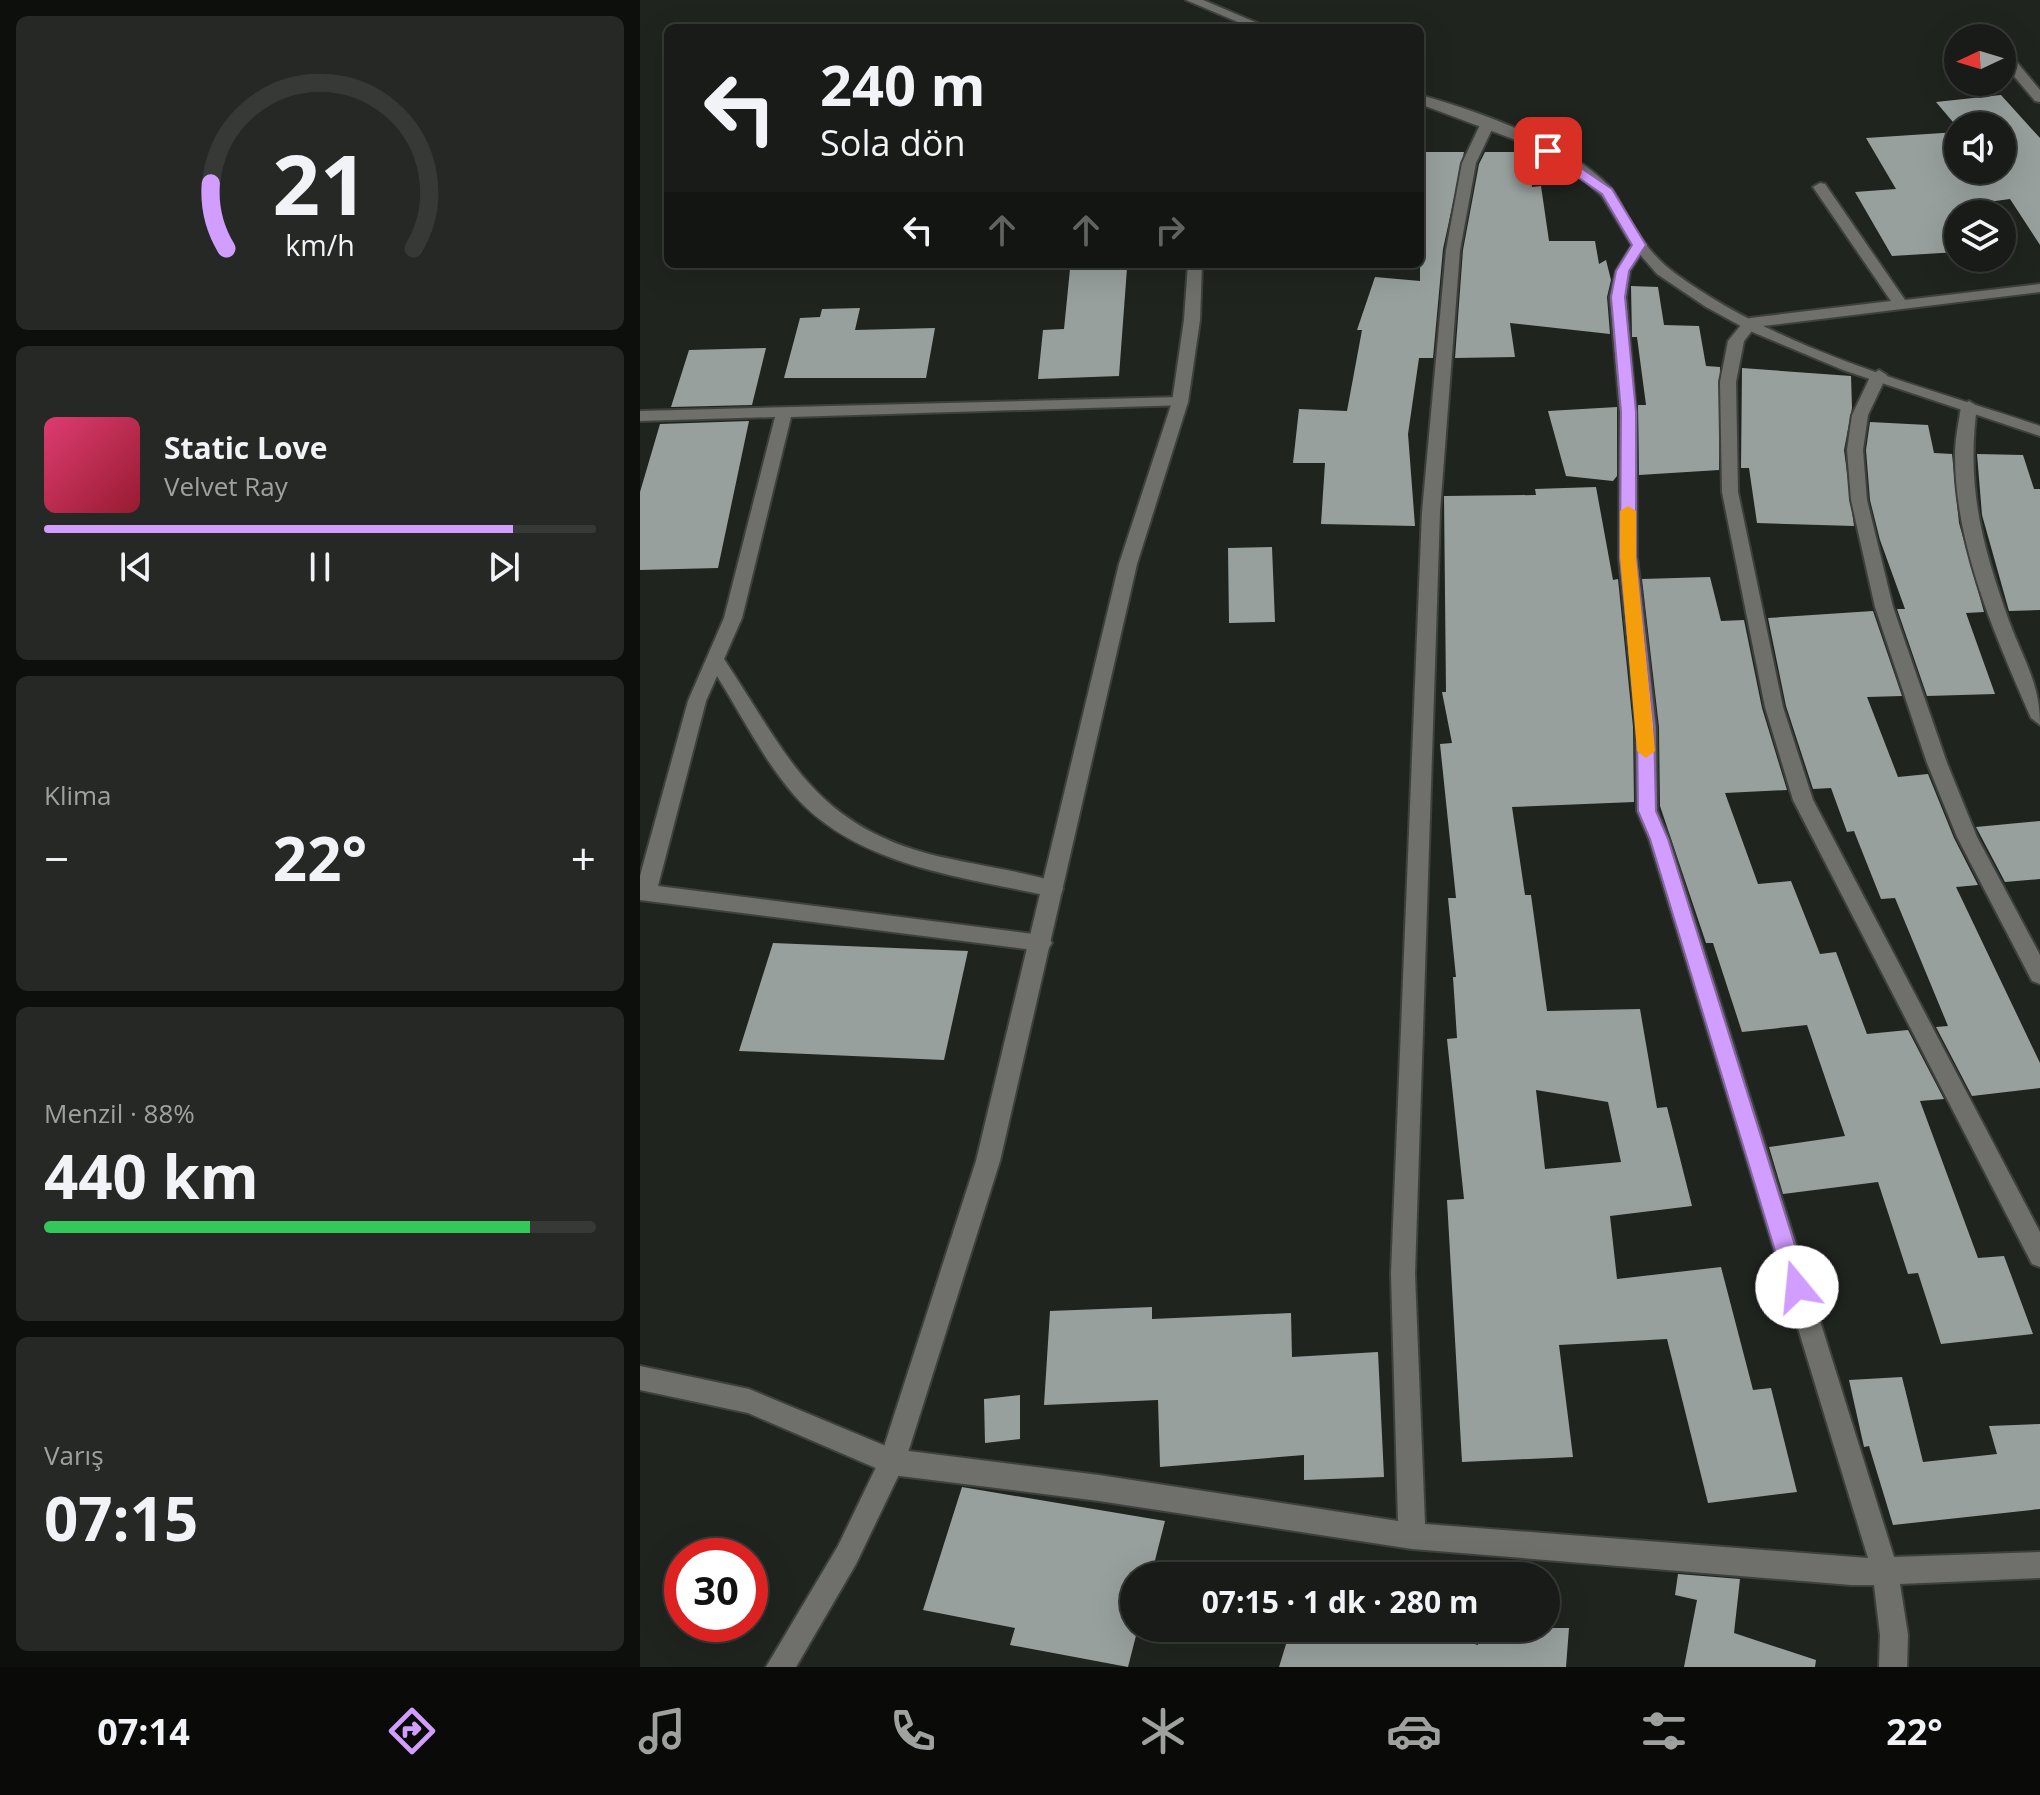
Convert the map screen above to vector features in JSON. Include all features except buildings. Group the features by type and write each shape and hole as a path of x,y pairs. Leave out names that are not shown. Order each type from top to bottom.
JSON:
{"street":[{"path":"1192,0 1253,24"},
{"path":"2016,70 2040,98"},
{"path":"1424,101 1548,151 1598,185 1607,192 1639,245 1669,276 1750,323 1879,375 2040,431"},
{"path":"1412,1536 1403,1274 1431,512 1453,250 1469,163 1487,125"},
{"path":"1820,187 1902,307"},
{"path":"1639,245 1623,271 1618,297 1628,412 1628,557 1646,727 1647,811 1659,839 1885,1570 1894,1635 1893,1667"},
{"path":"780,1667 847,1555 892,1462 988,1161 1128,564 1180,402 1192,320 1195,268"},
{"path":"2040,288 1750,323 1736,341 1728,382 1730,492 1774,707 1803,800 2032,1223 2040,1256"},
{"path":"1879,375 1860,415 1855,450 1859,500 1884,607 1937,763 1967,837 2040,975"},
{"path":"640,416 1180,402"},
{"path":"1969,406 1963,454 1967,507 1995,603 2040,718"},
{"path":"784,414 733,618 697,701 643,892 1041,943"},
{"path":"715,659 779,759 812,802 857,833 907,853 1053,889"},
{"path":"640,1378 749,1401 892,1462 1099,1488 1412,1536 1851,1572 2040,1565"}],"slow traffic":[{"path":"1628,511 1628,557 1637,621 1646,751"}],"route":[{"path":"1548,151 1607,192 1639,245 1623,271 1618,297 1628,412 1628,557 1646,727 1647,811 1659,839 1797,1287"}]}
